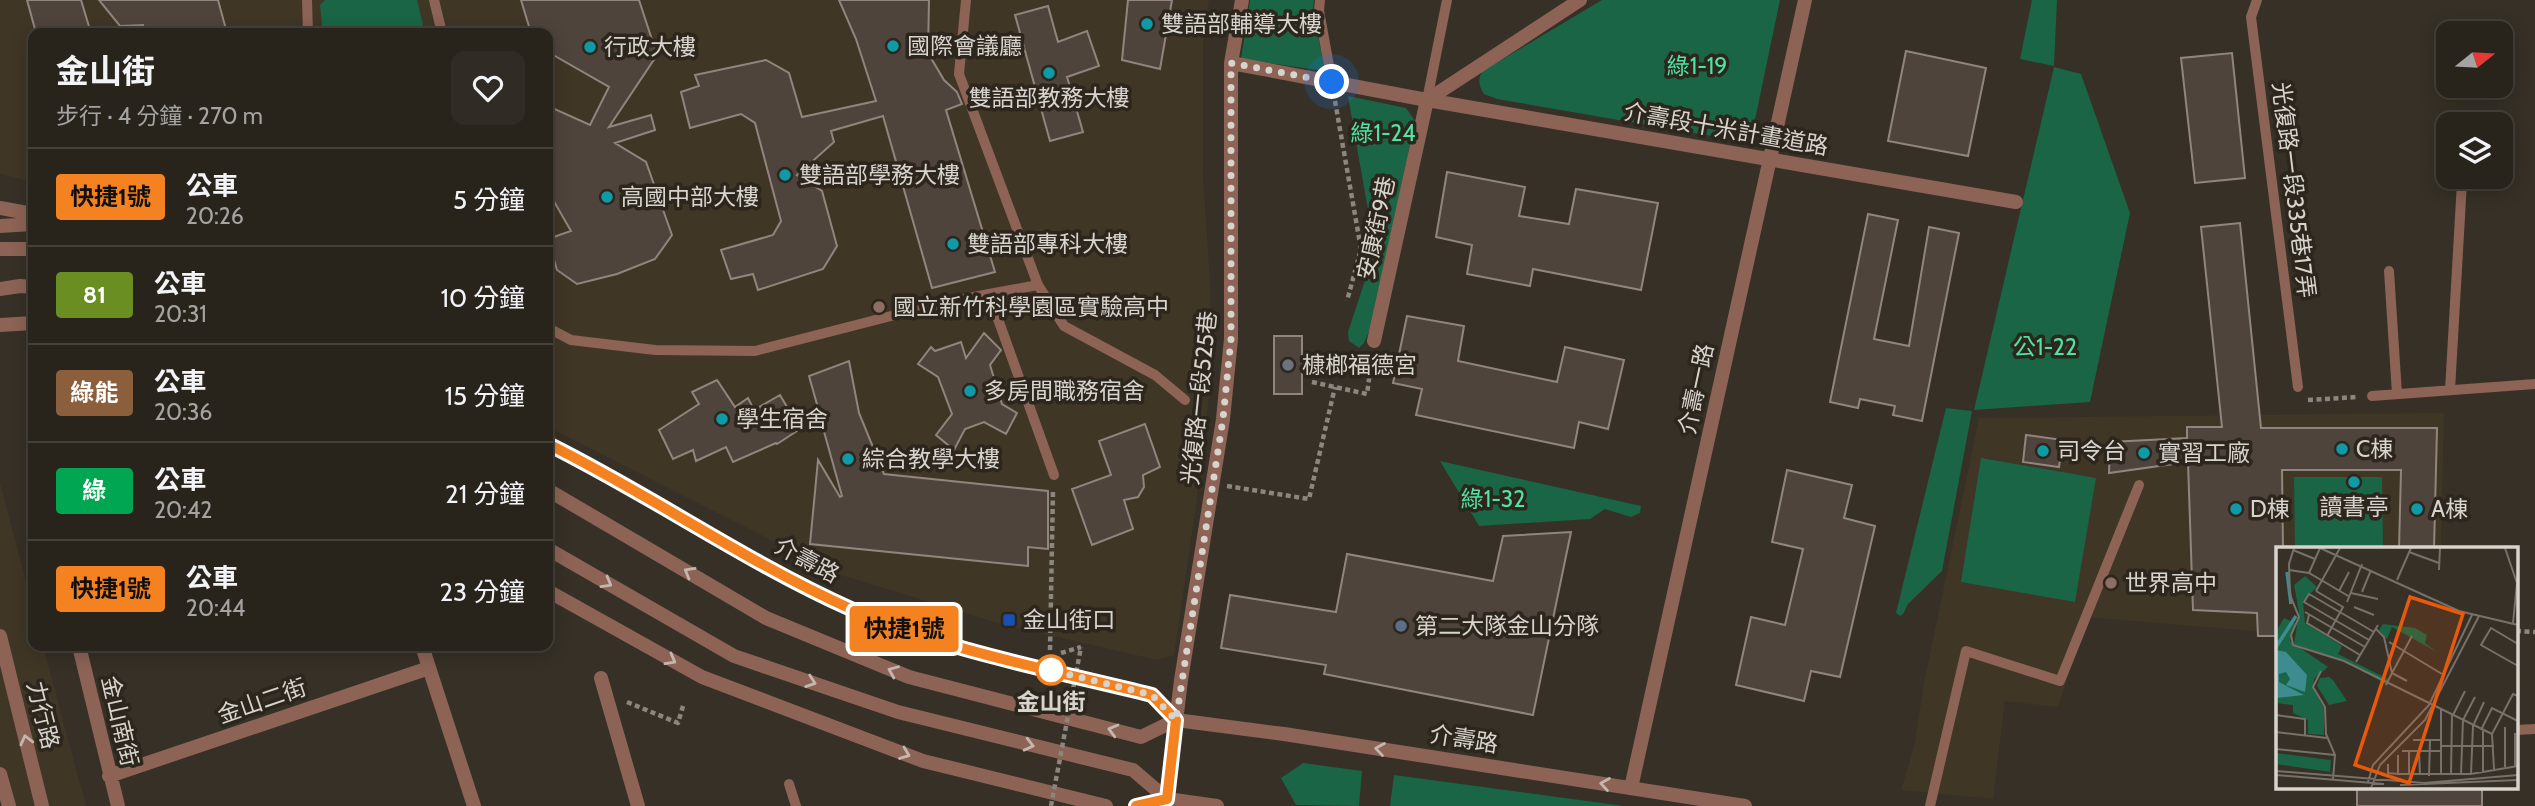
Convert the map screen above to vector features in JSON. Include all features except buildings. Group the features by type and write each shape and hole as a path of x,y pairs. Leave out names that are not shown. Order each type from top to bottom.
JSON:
{"street":[{"name":"光復路一段525巷","path":"1166,802 1213,483 1231,339 1231,63 1242,0"},
{"path":"1427,100 1580,0"},
{"name":"介壽一路","path":"1631,788 1805,0"},
{"path":"1231,63 1332,82"},
{"name":"介壽段十米計畫道路","path":"1332,82 2016,202"},
{"name":"安康街9巷","path":"1374,341 1427,100"},
{"path":"0,208 28,214"},
{"path":"0,226 28,224"},
{"path":"0,249 28,249"},
{"path":"0,289 27,286"},
{"path":"0,296 27,286"},
{"path":"0,326 28,323"},
{"name":"介壽路","path":"553,447 792,579 852,609 943,643 1152,695 1176,720 1284,734 1745,806"},
{"path":"553,493 766,618 909,677 1141,737 1176,720"},
{"path":"553,553 734,656 898,712 1133,770 1166,802"},
{"path":"553,594 702,677 923,761 1106,806"},
{"name":"力行路","path":"0,636 42,806"},
{"name":"金山南街","path":"80,651 118,806"},
{"path":"424,651 474,806"},
{"name":"金山二街","path":"109,776 429,668"},
{"path":"601,678 638,806"},
{"path":"0,774 9,806"},
{"path":"1136,806 1166,802 1217,806"}],"lane":[{"path":"307,0 308,28"},
{"path":"434,0 442,28"},
{"path":"966,0 960,74 1038,285 1064,326 1155,375 1185,400"},
{"path":"1320,0 1319,10 1332,82"},
{"name":"安康街9巷","path":"1427,100 1447,0"},
{"name":"光復路一段335巷17弄","path":"2256,0 2250,17 2302,387"},
{"path":"2450,390 2462,189"},
{"path":"2389,271 2397,394"},
{"path":"553,331 571,340 655,350 755,351 930,306 1038,285"},
{"path":"989,294 1054,475"},
{"path":"2372,396 2535,384"},
{"path":"1930,806 1966,651 2060,681 2139,485"},
{"path":"789,784 796,806"}],"path":[{"path":"1332,82 1361,249 1347,301"},
{"path":"1312,382 1367,394 1374,341"},
{"path":"1213,483 1309,499 1335,387"},
{"path":"2302,387 2308,401 2372,396"},
{"path":"1050,650 1054,475"},
{"path":"1051,806 1081,647 1061,653"},
{"path":"605,693 678,723 683,706"}],"shaded area":[{"name":"國立新竹科學園區實驗高中","path":"0,0 1209,0 1203,43 1203,175 1212,372 1174,655 1157,660 1001,624 838,574 553,430 553,28 28,28 28,181 0,174"},
{"name":"世界高中","path":"2444,413 2441,547 2276,547 2276,633 2088,617 2058,707 2005,701 1993,799 1901,790 1915,743 1924,683 1979,418"},
{"path":"0,483 28,589 28,651 44,651 86,806 0,806"}],"green space":[{"path":"325,0 417,0 424,28 322,28 320,5"},
{"path":"1250,0 1314,0 1313,10 1325,71 1241,59"},
{"name":"綠1-19","path":"1602,0 1780,0 1756,115 1747,133 1729,139 1497,99 1484,94 1479,82 1483,71"},
{"path":"2032,0 2057,0 2054,66 2020,59"},
{"name":"公1-22","path":"2054,67 2081,74 2130,213 2090,402 1974,410"},
{"name":"綠1-24","path":"1348,96 1406,108 1415,121 1371,327 1359,348 1349,341 1348,332 1375,250"},
{"path":"1946,408 1972,411 1942,571 1908,604 1900,616 1896,613"},
{"path":"1981,458 2096,478 2075,602 1961,582"},
{"name":"綠1-32","path":"1440,461 1641,506 1640,513 1631,517 1605,509 1590,519 1479,526"},
{"path":"2294,477 2382,477 2383,547 2295,547"},
{"path":"1303,763 1362,771 1359,806 1296,805 1281,778"},
{"path":"1394,775 1624,806 1390,806"}],"bus line":[{"name":"快捷1號","path":"553,446 792,579 852,609 943,643 1152,695 1176,720 1167,799 1136,806"}],"place":[{"name":"雙語部輔導大樓","path":"1147,24"},
{"name":"國際會議廳","path":"893,46"},
{"name":"行政大樓","path":"590,47"},
{"name":"雙語部教務大樓","path":"1049,73"},
{"name":"雙語部學務大樓","path":"785,175"},
{"name":"高國中部大樓","path":"607,197"},
{"name":"雙語部專科大樓","path":"953,244"},
{"name":"國立新竹科學園區實驗高中","path":"879,307"},
{"name":"槺榔福德宮","path":"1288,365"},
{"name":"多房間職務宿舍","path":"970,391"},
{"name":"學生宿舍","path":"722,419"},
{"name":"C棟","path":"2342,449"},
{"name":"司令台","path":"2043,451"},
{"name":"實習工廠","path":"2144,453"},
{"name":"綜合教學大樓","path":"848,459"},
{"name":"讀書亭","path":"2354,482"},
{"name":"D棟","path":"2236,509"},
{"name":"A棟","path":"2417,509"},
{"name":"世界高中","path":"2111,583"},
{"name":"金山街口","path":"1009,620"},
{"name":"第二大隊金山分隊","path":"1401,626"},
{"name":"金山街","path":"1051,670"}],"route":[{"path":"1051,670 1042,668 1152,695 1176,720 1223,419 1231,339 1231,63 1332,82"}]}
